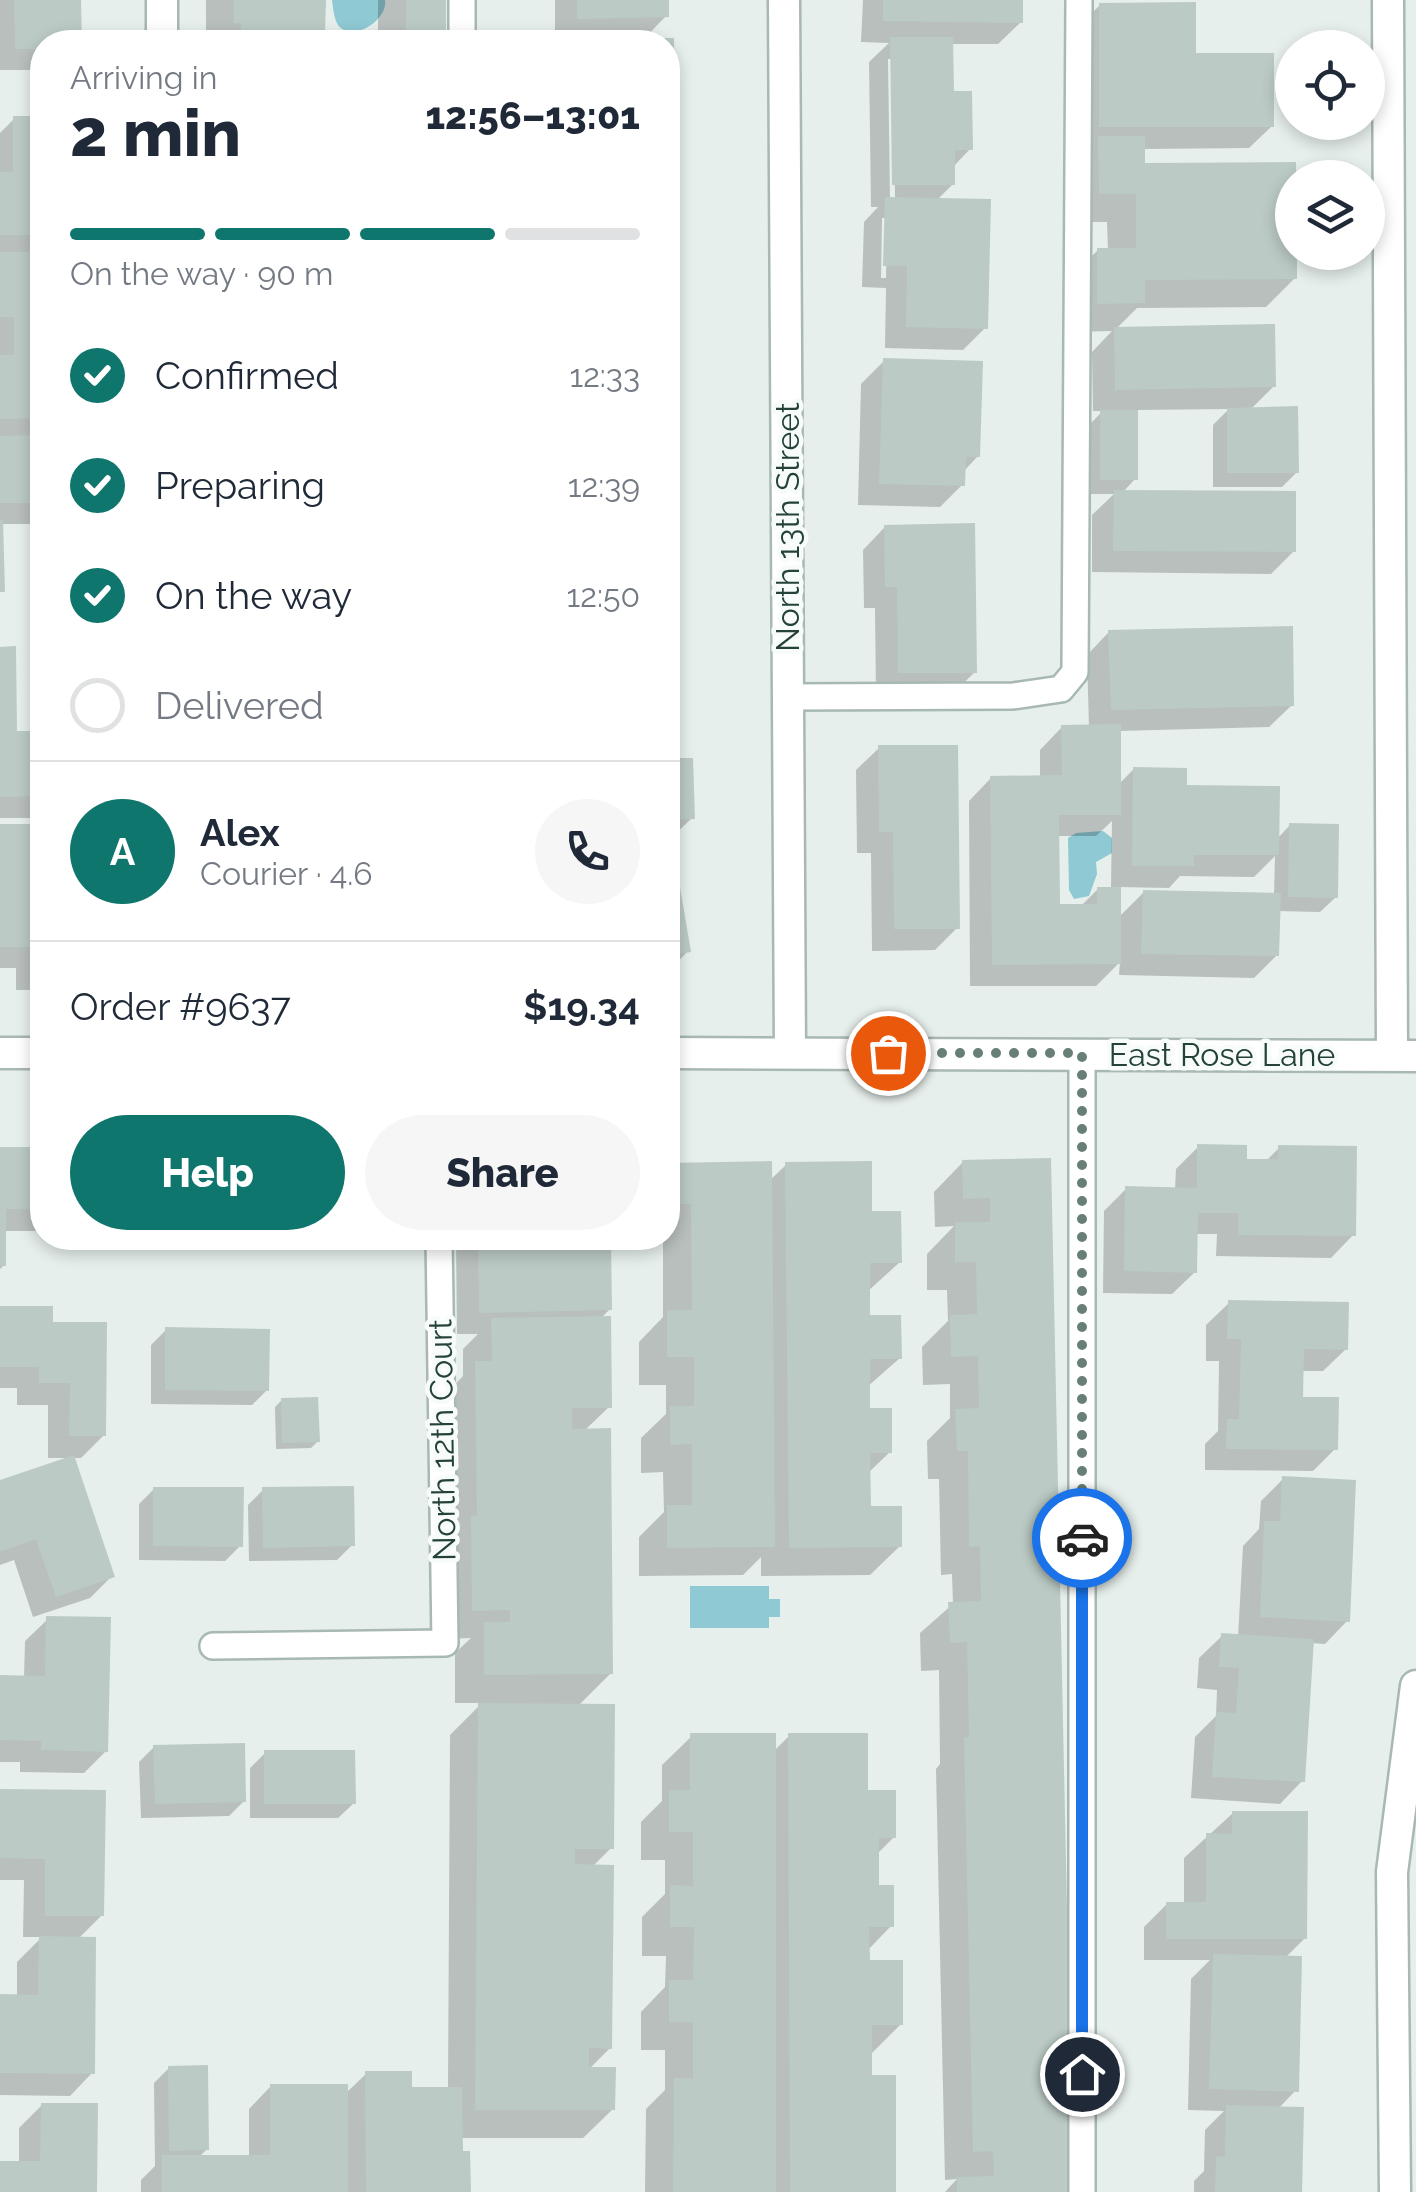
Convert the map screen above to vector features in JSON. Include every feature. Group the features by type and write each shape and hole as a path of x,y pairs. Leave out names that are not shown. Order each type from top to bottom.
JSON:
{"street":[{"path":"162,0 162,30"},
{"name":"North 13th Street","path":"784,0 790,1053"},
{"path":"1388,0 1404,1056"},
{"path":"0,1053 30,1053"},
{"name":"East Rose Lane","path":"680,1053 1404,1056"},
{"path":"1396,2192 1392,1872 1416,1686"}],"lane":[{"path":"462,0 462,30"},
{"path":"788,697 1013,696 1062,689 1075,672 1078,0"},
{"path":"1082,1053 1082,2192"},
{"name":"North 12th Court","path":"214,1646 445,1643 439,1250"}],"water":[{"path":"332,0 385,0 381,15 361,30 344,30 335,16"},
{"path":"1103,831 1112,838 1112,853 1096,862 1097,874 1089,896 1074,899 1069,890 1068,838 1076,833"},
{"path":"690,1586 769,1586 769,1599 780,1599 780,1617 769,1617 769,1628 690,1628"}],"building":[{"path":"14,0 81,0 82,30 30,30 30,49 15,49"},
{"path":"234,0 326,0 325,30 241,30 241,23 234,23"},
{"path":"406,0 446,0 446,30 406,30"},
{"path":"577,0 669,0 669,17 577,19"},
{"path":"883,0 1023,0 1023,23 883,21"},
{"path":"1196,2 1196,53 1274,53 1274,127 1099,127 1099,3"},
{"path":"890,37 953,37 954,91 972,91 973,150 955,150 955,185 892,185"},
{"path":"13,116 30,116 30,235 0,235 0,172 13,172"},
{"path":"1098,136 1145,136 1145,163 1275,162 1275,270 1297,270 1297,279 1145,280 1145,303 1097,304 1097,248 1136,248 1136,194 1099,194"},
{"path":"885,197 991,199 988,329 906,327 907,266 883,266"},
{"path":"0,252 30,252 30,418 0,419 0,355 14,355 14,317 0,317"},
{"path":"1275,324 1276,387 1115,390 1114,327"},
{"path":"883,358 983,361 980,457 966,457 965,486 879,484"},
{"path":"1298,406 1299,473 1227,473 1227,408"},
{"path":"1100,410 1138,410 1138,480 1100,480"},
{"path":"30,435 30,503 0,503 0,436"},
{"path":"1114,490 1296,491 1296,552 1113,551"},
{"path":"3,520 5,592 0,592"},
{"path":"975,523 977,673 898,673 897,587 885,587 884,525"},
{"path":"1293,626 1294,706 1111,710 1108,630"},
{"path":"16,646 17,731 30,731 30,796 0,797 0,647"},
{"path":"1121,724 1121,815 1059,815 1060,904 1097,904 1097,887 1121,887 1121,964 992,965 990,776 1062,775 1061,725"},
{"path":"878,745 958,745 960,929 894,929 893,832 879,832"},
{"path":"680,758 693,758 695,819 680,820"},
{"path":"1133,767 1187,768 1187,785 1280,786 1279,855 1194,855 1194,866 1132,866"},
{"path":"1289,823 1339,824 1338,898 1288,897"},
{"path":"0,824 30,824 30,947 0,947"},
{"path":"680,887 691,952 680,954"},
{"path":"1143,890 1281,893 1279,956 1141,954"},
{"path":"1197,1144 1247,1145 1247,1159 1278,1159 1278,1145 1357,1146 1356,1236 1238,1235 1238,1213 1198,1213 1197,1273 1124,1271 1125,1186 1197,1188"},
{"path":"0,1147 30,1147 30,1209 6,1209 6,1266 0,1266"},
{"path":"1051,1158 1073,2192 957,2192 957,2177 994,2176 993,2151 973,2152 964,1737 969,1737 967,1642 950,1643 948,1602 981,1601 980,1546 969,1547 968,1451 957,1451 955,1409 979,1408 978,1356 951,1357 950,1315 977,1314 976,1262 955,1262 955,1222 990,1222 990,1198 963,1199 962,1160"},
{"path":"772,1161 775,1547 667,1548 667,1505 692,1505 692,1444 670,1445 670,1406 694,1406 694,1357 667,1357 667,1310 692,1310 691,1204 680,1204 680,1163"},
{"path":"872,1161 872,1211 901,1211 902,1263 870,1263 870,1315 901,1315 902,1359 870,1359 870,1408 892,1408 892,1453 870,1453 871,1506 902,1506 902,1547 789,1548 785,1162"},
{"path":"478,1250 611,1250 612,1310 479,1313"},
{"path":"1228,1300 1349,1302 1348,1350 1304,1349 1303,1397 1339,1397 1338,1450 1226,1449 1227,1419 1239,1419 1241,1339 1227,1339"},
{"path":"0,1306 53,1306 53,1322 107,1322 106,1436 69,1436 70,1383 39,1383 39,1367 0,1367"},
{"path":"611,1316 612,1408 572,1408 572,1429 611,1428 613,1674 484,1675 484,1622 510,1622 510,1610 472,1611 471,1516 477,1516 475,1361 492,1361 491,1318"},
{"path":"165,1327 270,1329 269,1391 165,1390"},
{"path":"318,1397 320,1442 282,1443 281,1398"},
{"path":"74,1455 115,1577 56,1597 36,1539 0,1552 0,1480"},
{"path":"1282,1476 1356,1480 1350,1622 1260,1617 1264,1521 1280,1521"},
{"path":"354,1486 355,1546 263,1548 262,1487"},
{"path":"153,1487 244,1487 243,1547 153,1546"},
{"path":"46,1616 111,1617 108,1752 41,1750 41,1741 0,1740 0,1675 45,1676"},
{"path":"1221,1633 1314,1639 1305,1782 1212,1777 1216,1712 1236,1713 1239,1668 1219,1667"},
{"path":"478,1703 615,1704 614,1849 575,1849 575,1864 614,1865 612,2049 589,2048 589,2067 616,2067 615,2110 475,2110"},
{"path":"690,1733 776,1733 776,2192 673,2192 674,2078 693,2078 693,2022 669,2022 669,1980 693,1980 694,1927 670,1927 670,1885 693,1886 693,1832 669,1832 669,1790 690,1790"},
{"path":"788,1733 868,1733 868,1790 896,1790 896,1838 879,1838 879,1885 894,1885 894,1927 869,1927 870,1960 903,1960 903,2025 872,2025 872,2075 896,2075 896,2192 790,2192"},
{"path":"245,1743 246,1802 155,1804 153,1745"},
{"path":"264,1750 355,1750 356,1804 264,1804"},
{"path":"0,1789 106,1790 104,1916 45,1916 45,1859 0,1858"},
{"path":"1232,1811 1308,1811 1307,1939 1166,1939 1166,1902 1206,1902 1206,1833 1232,1834"},
{"path":"39,1936 96,1937 95,2074 0,2073 0,1994 38,1995"},
{"path":"1213,1954 1302,1956 1299,2092 1209,2089"},
{"path":"208,2065 209,2150 169,2151 168,2066"},
{"path":"365,2071 412,2071 412,2087 462,2087 463,2151 470,2151 471,2192 366,2192"},
{"path":"270,2084 348,2084 348,2192 162,2192 162,2155 270,2155"},
{"path":"41,2103 98,2103 97,2192 0,2192 0,2161 40,2161"},
{"path":"1226,2105 1304,2107 1302,2192 1215,2192 1216,2156 1225,2157"}],"way so far":[{"path":"888,1053 1082,1053 1082,1538"}],"route":[{"path":"1082,1538 1082,2074"}]}
